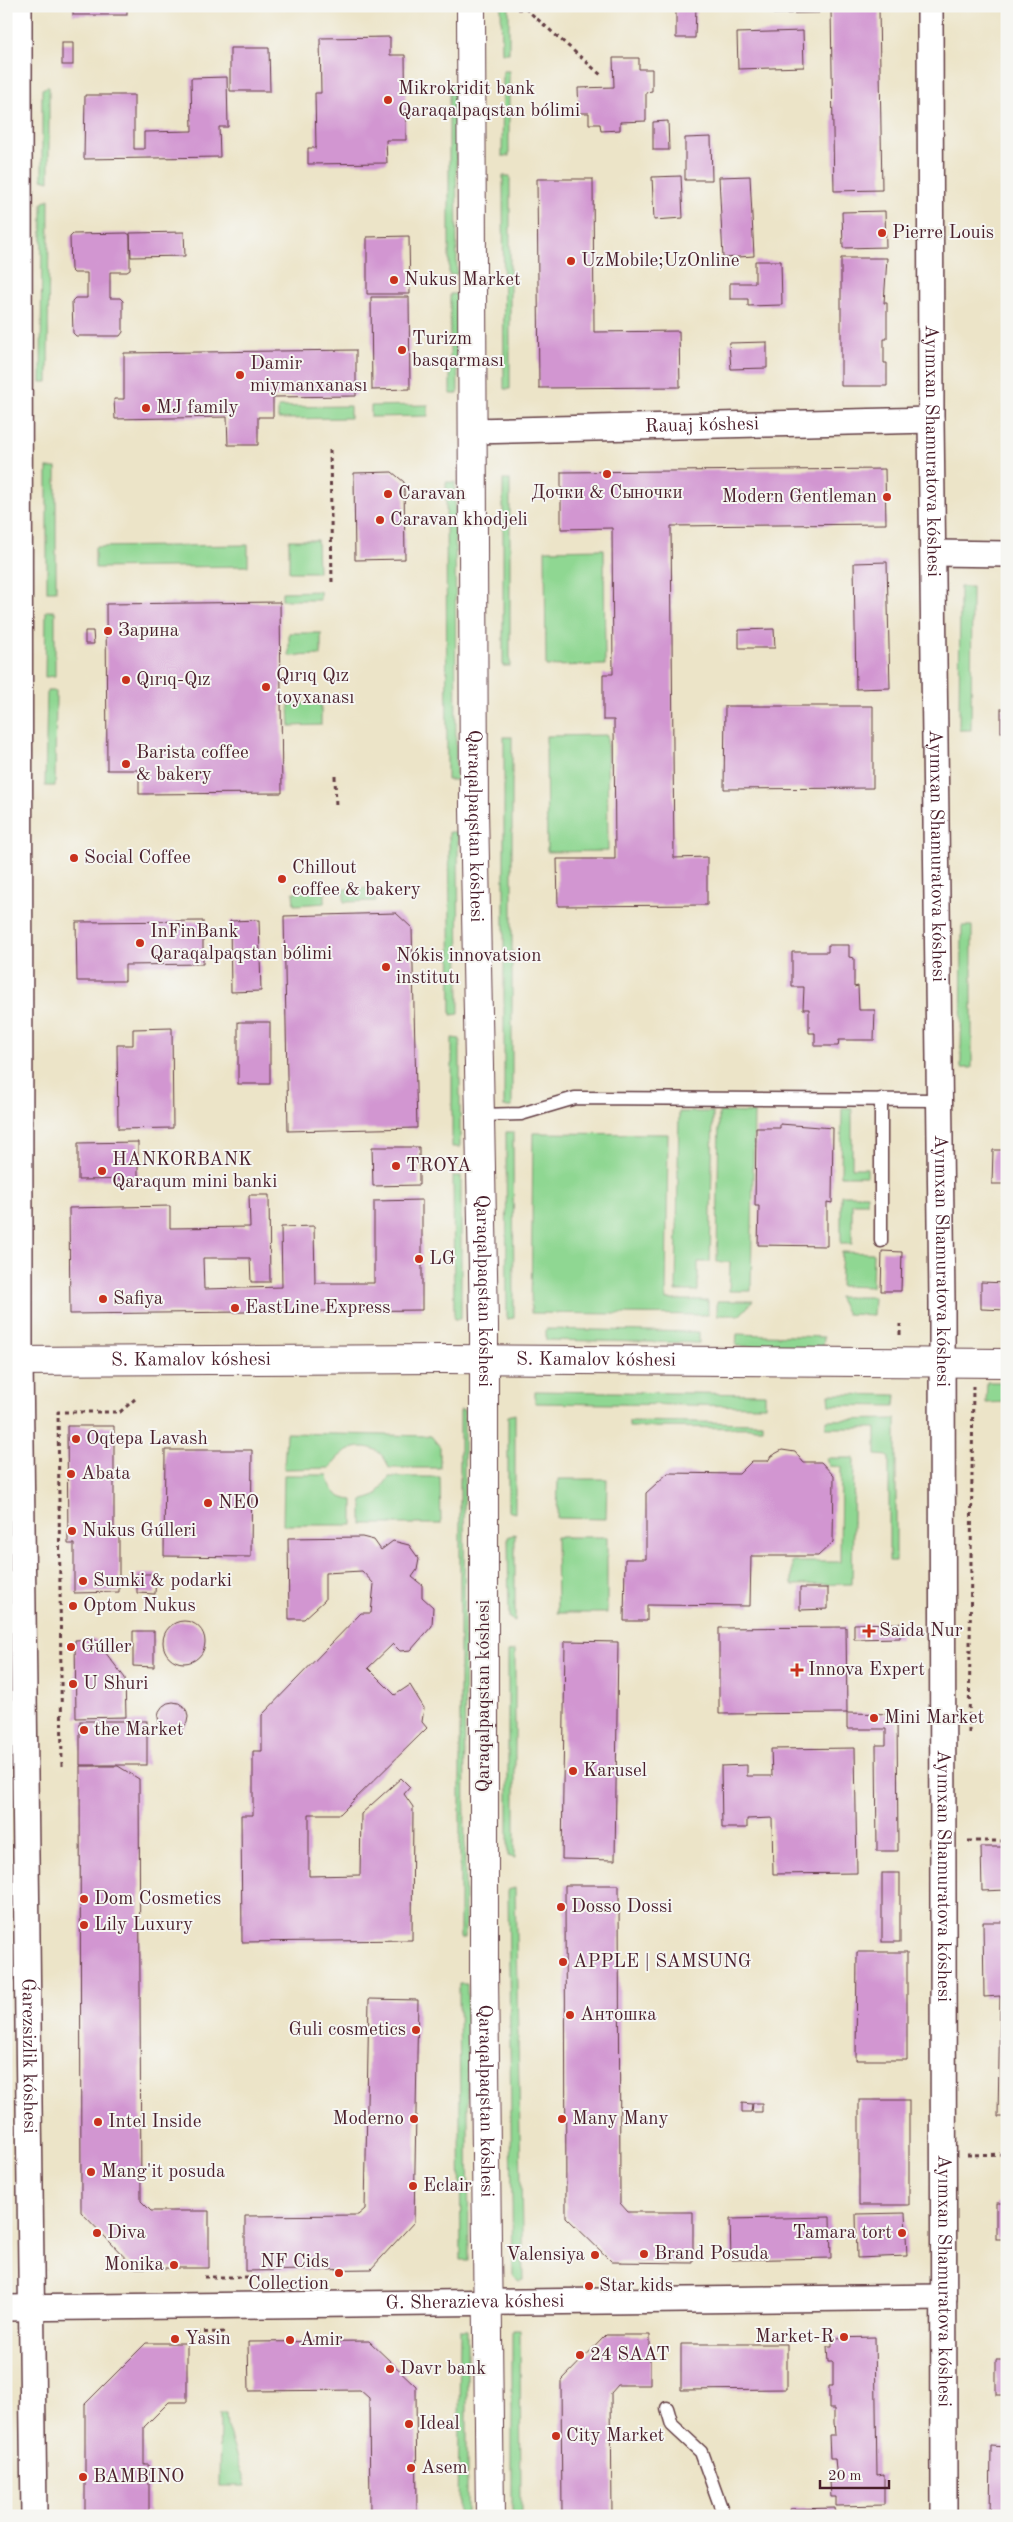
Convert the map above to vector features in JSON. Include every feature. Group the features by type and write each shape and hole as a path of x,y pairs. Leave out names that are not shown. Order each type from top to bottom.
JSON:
{"street":[{"name":"Ǵarezsizlik kóshesi","path":"19,6 13,1361 32,2308 34,2516"},
{"name":"Qaraqalpaqstan kóshesi","path":"471,6 474,809 484,1359 484,1972 490,2516"},
{"name":"Ayımxan Shamuratova kóshesi","path":"930,6 931,420 942,1364 944,2516"},
{"name":"Rauaj kóshesi","path":"472,431 931,420"},
{"path":"934,553 1007,554"},
{"name":"S. Kamalov kóshesi","path":"13,1361 484,1359 1007,1363"},
{"name":"G. Sherazieva kóshesi","path":"6,2308 944,2297"}],"lane":[{"path":"480,1115 521,1114 575,1098 939,1100"},
{"path":"881,1099 881,1241"},
{"path":"668,2408 672,2426 701,2452 724,2516"}],"path":[{"path":"517,9 526,9 601,75"},
{"path":"330,450 332,582"},
{"path":"335,776 336,808"},
{"path":"900,1324 900,1335"},
{"path":"62,1766 58,1412 120,1412 135,1399"},
{"path":"968,1841 1007,1842"},
{"path":"944,2155 1007,2154"},
{"path":"204,2277 248,2277"},
{"path":"188,2333 235,2331"}],"green space":[{"path":"501,6 509,6 509,53 502,53"},
{"path":"503,71 509,71 509,156 502,156"},
{"path":"449,85 456,85 457,274 449,275"},
{"path":"49,86 49,181 42,179 42,89"},
{"path":"503,176 510,176 510,389 504,389"},
{"path":"49,199 48,382 41,382 42,203"},
{"path":"450,294 457,294 458,394 450,394"},
{"path":"428,405 428,416 371,417 371,406"},
{"path":"350,406 350,418 278,419 278,407"},
{"path":"47,468 56,468 56,591 47,591"},
{"path":"503,480 510,480 510,666 503,666"},
{"path":"446,482 455,482 456,780 447,780"},
{"path":"289,540 317,540 318,572 289,572"},
{"path":"248,545 248,566 95,568 95,547"},
{"path":"604,549 605,665 546,666 545,550"},
{"path":"960,587 972,587 971,730 959,730"},
{"path":"320,591 320,600 282,600 282,592"},
{"path":"46,611 55,611 55,676 45,677"},
{"path":"289,633 321,633 321,655 289,656"},
{"path":"47,691 56,691 55,786 45,786"},
{"path":"321,703 321,725 290,726 289,704"},
{"path":"607,735 608,851 547,852 546,736"},
{"path":"504,737 512,737 512,1107 504,1107"},
{"path":"449,832 458,832 459,1014 451,1015"},
{"path":"375,888 376,901 344,902 344,889"},
{"path":"325,890 325,903 294,905 293,892"},
{"path":"962,926 972,926 972,1068 961,1068"},
{"path":"452,1038 460,1039 460,1147 452,1147"},
{"path":"842,1108 852,1108 852,1168 867,1168 867,1176 841,1176"},
{"path":"679,1112 713,1112 710,1262 698,1262 698,1291 676,1291"},
{"path":"719,1112 754,1113 751,1291 729,1291 730,1262 717,1262"},
{"path":"506,1132 513,1132 514,1318 507,1319"},
{"path":"533,1133 668,1134 666,1300 708,1300 708,1315 531,1313"},
{"path":"453,1176 461,1176 461,1319 454,1319"},
{"path":"841,1195 867,1195 867,1203 852,1203 852,1244 841,1244"},
{"path":"842,1252 873,1253 872,1287 840,1286"},
{"path":"838,1297 874,1297 873,1315 847,1314"},
{"path":"717,1301 753,1301 740,1315 717,1315"},
{"path":"546,1329 699,1332 699,1343 546,1340"},
{"path":"737,1334 824,1337 823,1349 736,1346"},
{"path":"987,1382 1007,1382 1007,1402 986,1403"},
{"path":"535,1391 765,1394 765,1406 535,1403"},
{"path":"829,1394 896,1395 895,1406 830,1405"},
{"path":"460,1410 464,1410 465,1938 460,1938"},
{"path":"515,1414 515,1513 508,1511 508,1416"},
{"path":"896,1419 896,1561 889,1561 889,1456 876,1455 876,1428 826,1428 826,1420"},
{"path":"629,1421 762,1423 762,1428 629,1427"},
{"path":"286,1433 431,1436 440,1447 440,1468 389,1468 378,1451 361,1447 344,1453 330,1468 284,1469"},
{"path":"826,1458 854,1458 852,1584 792,1585 792,1562 840,1562 841,1467 829,1466"},
{"path":"284,1475 328,1475 335,1493 343,1498 353,1500 353,1525 283,1525"},
{"path":"389,1477 440,1477 441,1524 362,1524 362,1501 376,1496"},
{"path":"558,1479 607,1479 606,1519 557,1518"},
{"path":"515,1534 515,1621 509,1618 508,1537"},
{"path":"556,1537 607,1537 607,1613 557,1613"},
{"path":"515,1650 515,1858 508,1856 508,1652"},
{"path":"515,1888 523,2280 519,2281 513,2276 508,1890"},
{"path":"459,1984 467,1984 469,2261 461,2261"},
{"path":"460,2330 467,2330 467,2516 458,2516"},
{"path":"512,2330 520,2330 521,2516 512,2516"},
{"path":"220,2414 226,2414 227,2427 246,2486 219,2486"}],"building":[{"path":"73,6 127,6 127,15 73,15"},
{"path":"676,6 696,6 695,38 676,38"},
{"path":"773,6 819,6 819,13 773,14"},
{"path":"879,9 882,190 834,191 831,10"},
{"path":"803,31 804,67 738,69 737,33"},
{"path":"390,37 390,55 405,55 406,140 386,140 387,163 308,164 308,148 316,148 315,93 321,93 320,38"},
{"path":"62,43 73,43 73,65 62,65"},
{"path":"230,48 269,48 270,91 230,91"},
{"path":"613,58 639,58 639,69 652,69 652,91 646,92 646,121 620,122 620,130 601,131 600,124 589,124 589,113 579,113 578,88 614,87"},
{"path":"227,77 228,127 219,127 220,157 84,159 85,95 134,95 134,149 144,149 144,132 192,131 191,78"},
{"path":"668,121 669,150 653,150 653,122"},
{"path":"711,137 712,180 685,180 685,138"},
{"path":"681,176 683,218 654,220 652,177"},
{"path":"750,176 754,256 723,258 719,177"},
{"path":"537,179 593,179 594,332 679,331 680,387 539,388"},
{"path":"885,211 886,247 843,248 842,212"},
{"path":"184,232 185,256 131,257 130,233"},
{"path":"127,233 130,235 130,270 127,272 110,272 110,298 120,298 123,301 123,332 120,336 76,336 73,333 72,301 75,298 87,298 87,273 74,273 71,270 70,237 73,234"},
{"path":"409,236 410,294 367,294 367,237"},
{"path":"841,258 887,258 884,303 887,303 887,339 884,339 884,363 887,363 887,386 841,386"},
{"path":"755,261 781,261 782,305 748,306 748,299 730,299 730,283 755,283"},
{"path":"371,297 409,297 410,389 372,390"},
{"path":"767,342 767,368 731,369 729,343"},
{"name":"Damir miymanxanası","path":"356,350 356,396 273,397 273,417 258,417 258,445 228,445 227,417 115,419 114,399 124,399 124,353"},
{"path":"885,469 886,524 671,526 674,858 707,857 707,905 558,906 557,859 615,859 614,720 603,720 603,674 613,674 612,528 561,529 561,472"},
{"name":"Caravan khodjeli","path":"392,472 404,482 405,559 355,560 354,473"},
{"path":"887,562 890,688 856,689 854,563"},
{"path":"280,602 282,793 139,794 139,770 107,770 106,604"},
{"path":"774,629 775,648 739,648 739,630"},
{"path":"85,631 93,631 94,644 85,644"},
{"path":"725,706 873,706 873,788 724,789"},
{"path":"1001,709 1007,709 1007,732 1001,732"},
{"path":"396,913 412,928 417,1128 288,1131 284,916"},
{"path":"259,920 261,991 231,992 230,921"},
{"name":"InFinBank Qaraqalpaqstan bólimi","path":"203,921 203,964 125,965 125,981 77,981 76,922"},
{"path":"828,945 849,945 849,957 854,958 854,987 858,986 859,1010 875,1010 874,1040 839,1040 838,1046 815,1046 815,1033 809,1033 809,1009 803,1009 804,987 792,987 792,952 828,952"},
{"path":"238,1022 270,1022 270,1084 238,1084"},
{"path":"172,1028 173,1128 118,1129 117,1045 133,1045 133,1029"},
{"path":"780,1124 833,1128 832,1203 827,1202 827,1246 758,1245 759,1206 755,1206 756,1128 780,1128"},
{"path":"138,1142 138,1179 78,1180 78,1143"},
{"name":"TROYA","path":"372,1147 419,1147 419,1185 373,1186"},
{"path":"993,1150 1007,1150 1007,1184 992,1184"},
{"path":"249,1195 269,1195 270,1282 251,1282 250,1258 203,1258 204,1289 282,1287 281,1227 314,1226 315,1283 374,1283 374,1201 422,1200 422,1310 70,1314 69,1208 170,1206 170,1228 250,1227"},
{"path":"882,1251 902,1252 901,1291 881,1291"},
{"path":"981,1282 1007,1283 1007,1310 981,1309"},
{"path":"67,1426 114,1426 114,1537 119,1537 119,1592 74,1593 74,1544 68,1544"},
{"name":"NEO","path":"165,1450 252,1450 251,1557 164,1556"},
{"path":"782,1450 795,1452 803,1462 821,1462 834,1476 833,1542 818,1556 751,1556 750,1606 647,1605 647,1621 624,1621 625,1559 646,1559 646,1493 668,1473 739,1474 752,1461 768,1461 771,1456"},
{"path":"362,1537 374,1540 381,1550 393,1541 409,1545 419,1559 417,1570 412,1577 422,1585 422,1597 433,1607 432,1626 411,1650 400,1651 393,1644 368,1668 395,1695 410,1685 424,1708 422,1722 427,1728 340,1814 309,1814 309,1876 360,1875 361,1814 401,1778 410,1787 404,1794 413,1807 412,1940 242,1942 241,1815 253,1815 253,1751 262,1751 262,1715 361,1613 371,1613 374,1584 362,1571 325,1573 325,1600 304,1619 289,1619 288,1538"},
{"path":"137,1574 156,1574 155,1594 137,1593"},
{"path":"800,1588 828,1588 828,1609 800,1610"},
{"path":"188,1621 196,1624 202,1630 205,1642 202,1654 196,1660 180,1663 172,1660 166,1654 163,1638 166,1630 172,1624"},
{"path":"900,1623 900,1638 854,1639 854,1624"},
{"path":"846,1627 847,1713 719,1714 719,1628"},
{"path":"133,1631 154,1631 154,1667 133,1666"},
{"path":"95,1639 125,1678 126,1717 76,1718 75,1640"},
{"path":"565,1641 618,1642 615,1860 562,1859"},
{"path":"173,1702 184,1706 188,1717 184,1728 173,1732 162,1728 158,1717 162,1706"},
{"path":"847,1713 897,1714 898,1851 877,1851 876,1745 886,1745 886,1729 847,1729"},
{"path":"80,1721 147,1721 147,1765 80,1765"},
{"path":"855,1748 857,1873 773,1874 772,1818 747,1819 747,1828 722,1828 721,1766 747,1765 747,1776 772,1776 771,1749"},
{"path":"80,1766 118,1766 139,1779 141,2201 151,2211 209,2211 209,2268 135,2268 81,2212"},
{"path":"981,1847 1007,1847 1007,1890 982,1891"},
{"path":"882,1873 900,1873 900,1942 882,1942"},
{"path":"565,1885 619,1885 620,2203 628,2212 693,2212 693,2263 612,2262 566,2217"},
{"path":"983,1922 1007,1922 1007,2117 998,2117 1000,1996 984,1997"},
{"path":"857,1952 907,1952 907,2060 856,2060"},
{"path":"369,1999 418,2000 414,2222 371,2269 245,2271 245,2216 358,2215 365,2209"},
{"path":"859,2100 909,2100 909,2205 859,2205"},
{"path":"742,2103 752,2104 751,2112 742,2112"},
{"path":"753,2103 762,2103 762,2112 752,2112"},
{"path":"996,2203 1007,2203 1007,2239 996,2239"},
{"path":"905,2213 907,2256 857,2258 856,2214"},
{"path":"830,2217 831,2258 731,2260 730,2219"},
{"path":"606,2335 650,2335 650,2385 618,2385 611,2393 612,2516 562,2516 561,2381"},
{"path":"875,2337 877,2475 884,2474 884,2505 836,2506 836,2497 831,2497 830,2482 835,2482 836,2470 835,2458 830,2458 829,2435 835,2435 834,2409 829,2409 829,2386 833,2386 833,2362 828,2362 827,2346 832,2346 832,2338"},
{"path":"369,2341 416,2386 417,2516 370,2516 369,2398 360,2390 249,2391 248,2342"},
{"path":"146,2343 187,2343 187,2402 169,2402 144,2427 144,2465 149,2465 149,2512 144,2512 144,2516 85,2516 85,2404"},
{"path":"681,2344 787,2344 787,2389 681,2390"},
{"path":"996,2360 1007,2360 1007,2395 996,2395"},
{"path":"991,2446 1007,2447 1007,2516 990,2516"},
{"path":"835,2508 836,2516 791,2516 790,2509"}],"place":[{"name":"Mikrokridit bank Qaraqalpaqstan bólimi","path":"388,100"},
{"name":"Pierre Louis","path":"882,233"},
{"name":"UzMobile;UzOnline","path":"571,261"},
{"name":"Nukus Market","path":"394,280"},
{"name":"Turizm basqarması","path":"402,350"},
{"name":"Damir miymanxanası","path":"240,375"},
{"name":"MJ family","path":"146,408"},
{"name":"Дочки & Сыночки","path":"607,474"},
{"name":"Caravan","path":"388,494"},
{"name":"Modern Gentleman","path":"887,497"},
{"name":"Caravan khodjeli","path":"380,520"},
{"name":"Зарина","path":"108,631"},
{"name":"Qırıq-Qız","path":"126,680"},
{"name":"Qırıq Qız toyxanası","path":"266,687"},
{"name":"Barista coffee & bakery","path":"126,764"},
{"name":"Social Coffee","path":"74,858"},
{"name":"Chillout coffee & bakery","path":"282,879"},
{"name":"InFinBank Qaraqalpaqstan bólimi","path":"140,943"},
{"name":"Nókis innovatsion institutı","path":"386,967"},
{"name":"TROYA","path":"396,1166"},
{"name":"HANKORBANK Qaraqum mini banki","path":"102,1171"},
{"name":"LG","path":"419,1259"},
{"name":"Safiya","path":"103,1299"},
{"name":"EastLine Express","path":"235,1308"},
{"name":"Oqtepa Lavash","path":"76,1439"},
{"name":"Abata","path":"71,1474"},
{"name":"NEO","path":"208,1503"},
{"name":"Nukus Gúlleri","path":"72,1531"},
{"name":"Sumki & podarki","path":"83,1581"},
{"name":"Optom Nukus","path":"73,1606"},
{"name":"Saida Nur","path":"869,1631"},
{"name":"Gúller","path":"71,1647"},
{"name":"Innova Expert","path":"797,1670"},
{"name":"U Shuri","path":"73,1684"},
{"name":"Mini Market","path":"874,1718"},
{"name":"the Market","path":"84,1730"},
{"name":"Karusel","path":"573,1771"},
{"name":"Dom Cosmetics","path":"84,1899"},
{"name":"Dosso Dossi","path":"561,1907"},
{"name":"Lily Luxury","path":"84,1925"},
{"name":"APPLE | SAMSUNG","path":"563,1962"},
{"name":"Антошка","path":"570,2015"},
{"name":"Guli cosmetics","path":"416,2030"},
{"name":"Moderno","path":"414,2119"},
{"name":"Many Many","path":"562,2119"},
{"name":"Intel Inside","path":"98,2122"},
{"name":"Mang'it posuda","path":"91,2172"},
{"name":"Eclair","path":"413,2186"},
{"name":"Diva","path":"97,2233"},
{"name":"Tamara tort","path":"902,2233"},
{"name":"Brand Posuda","path":"644,2254"},
{"name":"Valensiya","path":"595,2255"},
{"name":"Monika","path":"174,2265"},
{"name":"NF Cids Collection","path":"339,2273"},
{"name":"Star kids","path":"589,2286"},
{"name":"Market-R","path":"844,2337"},
{"name":"Yasin","path":"175,2339"},
{"name":"Amir","path":"290,2340"},
{"name":"24 SAAT","path":"580,2355"},
{"name":"Davr bank","path":"390,2369"},
{"name":"Ideal","path":"409,2424"},
{"name":"City Market","path":"556,2436"},
{"name":"Asem","path":"411,2468"},
{"name":"BAMBINO","path":"83,2477"}]}
